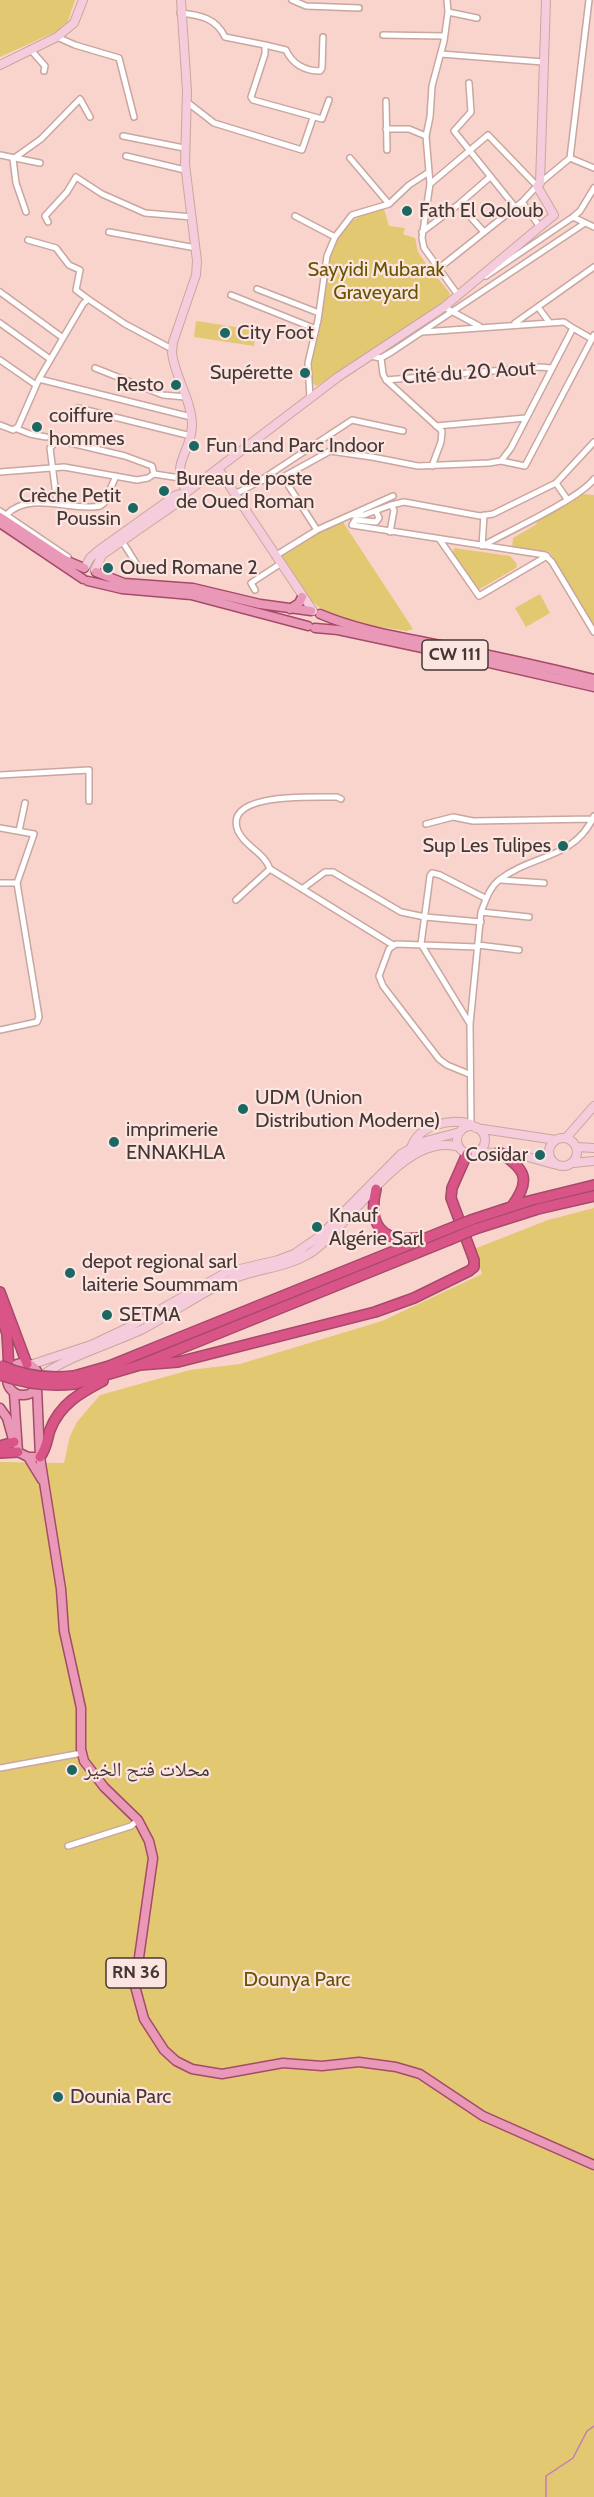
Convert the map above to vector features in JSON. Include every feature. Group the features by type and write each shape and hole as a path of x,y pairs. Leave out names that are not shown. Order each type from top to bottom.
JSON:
{"highway":[{"path":"499,1152 516,1164 524,1177 523,1189 512,1206"},
{"path":"140,1365 178,1362 375,1312 414,1298 474,1268 474,1260 451,1198 452,1188 467,1154"},
{"path":"74,1380 471,1220 512,1206 594,1185"},
{"path":"376,1189 373,1214 384,1233 400,1239 427,1237"},
{"path":"40,1456 44,1452 52,1425 63,1408 79,1394 113,1375 475,1229 538,1209 594,1196"},
{"path":"0,1292 29,1364"},
{"path":"0,1311 7,1334 3,1374 25,1383 44,1386 113,1375"},
{"path":"0,1446 16,1448"},
{"path":"0,1453 16,1448"}],"main road":[{"path":"3,516 70,562 84,567 91,566 96,571 124,583 193,588 289,609 314,612 374,631 594,679"},
{"name":"CW 111","path":"0,523 85,580 114,588 191,595 311,627 338,630 594,687"},
{"path":"84,567 81,572 85,580 93,580 96,571"},
{"path":"289,609 299,603 302,597"},
{"path":"314,612 321,622 311,627 305,616 314,612"},
{"path":"0,1395 13,1393 24,1396 37,1388 39,1378 35,1368 29,1364 17,1364 3,1374 13,1393 16,1448"},
{"name":"RN 36","path":"37,1388 40,1456 61,1589 64,1631 81,1707 82,1753 91,1773 138,1820 150,1840 153,1858 136,1972 137,1996 144,2019 156,2039 176,2061 192,2069 222,2074 284,2063 322,2066 359,2062 396,2067 420,2074 483,2116 594,2165"},
{"path":"0,1408 7,1418 16,1448 28,1457 44,1483"},
{"path":"28,1457 40,1456"}],"street":[{"path":"0,65 57,37 74,23 83,0"},
{"path":"181,0 180,13 186,58 185,170 196,248 196,275 172,349 174,364 191,417 191,436 180,462 180,478 187,492"},
{"path":"292,0 306,6 359,8"},
{"path":"447,0 448,12 441,54 432,86 426,136 430,184 422,232 424,248 458,295"},
{"path":"539,184 546,0"},
{"path":"438,269 522,202 570,158 589,0"},
{"path":"448,12 477,18"},
{"path":"180,13 208,18 216,23 225,37 286,50 299,66 320,71 323,37"},
{"path":"383,34 444,36"},
{"path":"57,37 75,45 119,58 134,117"},
{"path":"265,45 265,54 251,97 279,109 322,119 329,100"},
{"path":"30,49 45,66 44,71"},
{"path":"441,54 543,62"},
{"path":"469,83 471,112 454,130 515,207"},
{"path":"13,159 41,139 80,99 90,117"},
{"path":"386,101 387,150"},
{"path":"187,102 214,123 302,150 313,118"},
{"path":"387,129 409,129 426,136"},
{"path":"84,567 90,558 122,541 180,501 187,492 219,470 310,398 444,307 554,215 539,184 489,135 430,184"},
{"path":"123,136 184,148"},
{"path":"0,155 40,163"},
{"path":"126,156 185,170"},
{"path":"350,158 389,204"},
{"path":"570,158 594,168"},
{"path":"13,159 16,183 26,212"},
{"path":"310,398 308,363 319,313 327,256 335,237 352,215 389,204 409,185 429,172"},
{"path":"48,222 45,216 68,192 76,177 102,194 145,213 192,217"},
{"path":"422,232 490,177"},
{"path":"471,284 496,270 573,217 580,211 594,188"},
{"path":"522,202 541,228"},
{"path":"459,204 484,232"},
{"path":"295,216 335,237"},
{"path":"573,217 594,227"},
{"name":"Cité du 20 Aout","path":"370,356 381,358 585,223"},
{"path":"109,232 196,248"},
{"path":"28,240 56,248 69,265 80,270 76,290 125,324 172,349"},
{"path":"512,325 594,267"},
{"path":"257,289 319,313"},
{"path":"0,292 63,338"},
{"path":"231,295 316,329"},
{"path":"17,429 50,358 88,299"},
{"path":"538,306 549,322"},
{"path":"444,307 480,327"},
{"name":"Cité du 20 Aout","path":"423,332 549,322 564,322 573,328 511,448 501,461"},
{"path":"0,323 50,358"},
{"path":"260,481 267,482 283,477 330,451 418,466 501,461 525,466 593,337 573,328"},
{"name":"Cité du 20 Aout","path":"381,358 386,380 434,426"},
{"path":"0,360 38,382 191,417"},
{"name":"Cité du 20 Aout","path":"386,380 538,366 552,368"},
{"path":"95,368 164,395 186,397"},
{"path":"78,408 191,436"},
{"path":"434,426 526,418"},
{"path":"235,494 260,481 352,420 403,431"},
{"path":"0,425 46,437"},
{"path":"432,466 443,436 442,431 434,426"},
{"path":"57,503 51,446 61,440 124,456 152,466 154,474"},
{"path":"348,515 364,515 404,502 484,515 493,514 556,483 594,442"},
{"path":"0,472 53,467 140,480 154,474 180,478"},
{"path":"219,470 274,556 314,612"},
{"path":"0,511 3,516 19,505 57,503 100,506 104,503 116,476"},
{"path":"283,477 317,530"},
{"path":"482,546 591,486 594,479"},
{"path":"556,483 567,499"},
{"path":"96,571 101,552 176,495 187,492"},
{"path":"274,556 317,530 393,496"},
{"path":"390,532 394,510 391,505"},
{"path":"376,511 379,518 376,522 355,520 352,525 547,556 594,632"},
{"path":"482,546 484,515"},
{"path":"440,540 479,596 547,556"},
{"path":"122,541 139,568"},
{"path":"527,552 531,566"},
{"path":"255,590 251,583 280,564"},
{"path":"0,775 89,770 89,801"},
{"path":"341,799 337,797 265,799 246,807 238,814 236,823 242,838 258,852 270,869 393,945 478,946 519,950"},
{"path":"19,831 25,803"},
{"path":"426,824 453,817 473,821 594,818"},
{"path":"478,1152 483,1147 484,1137 472,1126 469,1074 470,1024 481,912 485,898 500,879 573,845 594,818"},
{"path":"0,828 33,834 17,883 39,1017 37,1022 31,1025 0,1030"},
{"path":"236,900 270,869"},
{"path":"302,889 325,872 333,872 401,912 424,918 481,922"},
{"path":"470,1024 421,944 430,876 432,873 485,898"},
{"path":"500,879 544,883"},
{"path":"0,884 17,883"},
{"path":"481,912 529,917"},
{"path":"393,945 381,969 381,982 439,1059 469,1074"},
{"path":"411,1148 416,1137 432,1126 454,1122 556,1140 566,1138 594,1106"},
{"path":"29,1364 91,1346 227,1272 278,1260 301,1250 320,1236 396,1159 411,1148 427,1140 460,1132 472,1126"},
{"path":"573,1163 578,1155 576,1145 578,1126"},
{"path":"459,1147 457,1138 460,1132"},
{"path":"566,1138 576,1145 594,1148"},
{"path":"555,1164 549,1153 556,1140"},
{"path":"39,1378 57,1366 162,1319 229,1280 280,1267 302,1258 327,1240 402,1163 418,1151 440,1145 459,1147 467,1154 499,1152 526,1155 564,1167 573,1163 594,1161"},
{"path":"0,1768 82,1753"},
{"path":"68,1846 131,1826 138,1820"}],"green space":[{"path":"0,0 75,0 66,27 0,57"},
{"name":"Sayyidi Mubarak Graveyard","path":"384,209 389,226 405,228 403,234 415,238 418,252 449,292 450,297 317,386 311,382 312,361 322,318 325,282 332,249 339,235 350,223 364,214"},
{"name":"City Foot","path":"196,321 256,330 254,346 194,337"},
{"path":"582,494 594,495 594,626 549,551 545,553 512,548 513,538 537,524 534,520"},
{"path":"343,522 413,629 406,631 344,619 322,609 295,581 280,557 314,535"},
{"path":"454,548 510,556 517,564 516,568 478,590 453,553"},
{"path":"540,594 550,613 526,627 515,608"},
{"name":"Dounya Parc","path":"594,1208 594,2497 0,2497 0,1462 64,1463 70,1436 77,1422 100,1395 190,1370 240,1364 382,1321 482,1274 474,1249 548,1220"}],"waterway":[{"path":"546,2497 546,2476 573,2458 587,2431 594,2426"}],"place":[{"name":"Fath El Qoloub","path":"407,211"},
{"name":"City Foot","path":"225,333"},
{"name":"Supérette","path":"305,373"},
{"name":"Resto","path":"176,385"},
{"name":"coiffure hommes","path":"37,427"},
{"name":"Fun Land Parc Indoor","path":"194,446"},
{"name":"Bureau de poste de Oued Roman","path":"164,491"},
{"name":"Crèche Petit Poussin","path":"133,508"},
{"name":"Oued Romane 2","path":"108,568"},
{"name":"Sup Les Tulipes","path":"563,846"},
{"name":"UDM (Union Distribution Moderne)","path":"243,1109"},
{"name":"imprimerie ENNAKHLA","path":"114,1142"},
{"name":"Cosidar","path":"540,1155"},
{"name":"Knauf Algérie Sarl","path":"317,1227"},
{"name":"depot regional sarl laiterie Soummam","path":"70,1273"},
{"name":"SETMA","path":"107,1315"},
{"name":"محلات فتح الخير","path":"72,1770"},
{"name":"Dounia Parc","path":"58,2097"}]}
